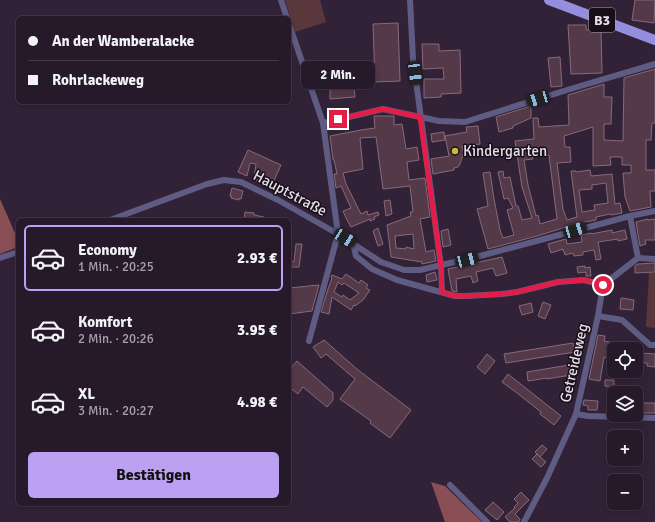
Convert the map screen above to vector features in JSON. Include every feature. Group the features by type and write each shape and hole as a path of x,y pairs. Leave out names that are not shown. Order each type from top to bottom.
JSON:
{"main road":[{"name":"B3","path":"549,0 655,40"}],"street":[{"path":"281,0 286,16"},
{"path":"410,0 413,59 441,266 442,292"},
{"path":"291,30 323,123 338,234 309,341"},
{"path":"323,123 383,109 439,121 465,122 655,64"},
{"name":"Hauptstraße","path":"115,218 207,184 224,180 241,182 278,200 338,234 381,262 404,270 420,270 480,256 630,216 655,211"},
{"path":"630,216 638,258"},
{"path":"353,243 356,256 372,269 397,280 455,296 502,294 558,282 584,280 603,285 638,258 655,259"},
{"path":"0,258 16,253"},
{"name":"Getreideweg","path":"524,522 547,478 576,414 598,316 603,285"},
{"path":"598,316 622,320 650,345 655,345"},
{"path":"576,414 588,416 655,418"},
{"path":"450,485 487,522"}],"shaded area":[{"path":"285,0 320,0 326,22 295,32"},
{"path":"0,199 16,235 16,248 0,254"},
{"path":"649,272 655,273 655,328 646,327"},
{"path":"431,482 445,486 482,522 445,522"}],"building":[{"path":"635,0 655,0 654,23 632,20"},
{"path":"398,23 400,81 375,82 373,24"},
{"path":"568,25 586,25 586,30 601,30 602,73 571,74"},
{"path":"422,44 439,44 439,51 460,50 461,93 441,94 441,97 424,98 424,79 444,79 443,68 423,69"},
{"path":"560,57 562,86 551,87 548,58"},
{"path":"655,69 655,123 652,123 651,140 646,140 646,170 655,170 655,191 650,191 651,207 630,211 625,197 623,173 631,173 631,165 622,165 622,157 610,157 611,165 593,166 593,127 564,136 565,147 570,147 571,162 557,163 563,209 567,220 577,217 571,171 576,172 590,170 591,176 612,174 615,204 620,203 622,213 596,217 596,220 579,223 488,249 477,209 488,206 483,173 490,172 500,230 503,238 514,235 507,210 513,208 508,198 504,199 498,172 503,171 504,178 510,177 516,206 518,206 522,220 532,218 522,187 515,141 534,139 533,118 538,118 539,127 569,125 568,95 604,84 604,97 612,97 611,124 604,124 604,140 623,141 624,78","holes":["549,155 557,219 540,224 538,215 536,216 528,185 524,160 533,159 532,156","606,183 608,203 594,205 595,210 582,212 579,190 592,189 592,185"]},
{"path":"354,85 355,97 330,99 330,86"},
{"path":"531,106 531,118 513,126 513,128 499,132 496,117"},
{"path":"374,116 394,116 394,125 402,124 406,149 417,147 419,160 407,162 409,180 425,178 430,217 420,219 426,252 434,250 436,261 422,264 422,262 391,257 387,225 411,216 410,212 413,212 410,186 383,189 376,137 360,138 363,169 343,173 346,184 361,214 367,211 368,215 378,212 379,215 374,217 375,219 370,221 370,219 351,227 347,220 343,211 351,208 341,186 336,188 334,174 337,174 333,160 330,136 375,128","holes":["413,234 414,249 406,247 406,249 396,248 395,236"]},
{"name":"Kindergarten","path":"478,126 480,144 462,146 464,154 458,167 454,168 454,170 433,174 431,159 449,156 445,136 467,132 466,127"},
{"path":"444,132 445,140 432,142 431,134"},
{"path":"248,150 281,165 271,187 254,179 256,164 250,163 247,176 238,172"},
{"path":"232,188 243,191 241,199 231,198"},
{"path":"390,200 392,214 386,216 384,201"},
{"path":"245,212 254,213 254,215 264,217 264,218 244,218"},
{"path":"655,219 655,240 645,240 646,244 640,246 636,222"},
{"path":"378,228 383,244 378,246 373,231"},
{"path":"448,229 451,245 443,247 441,231"},
{"path":"612,230 612,233 625,230 627,239 598,242 601,259 596,260 594,250 583,252 583,255 574,256 573,253 565,255 563,249 551,253 548,244 566,239 567,244 582,242 581,235"},
{"path":"296,244 302,244 299,267 291,267 291,261 294,262"},
{"path":"502,257 507,273 496,276 493,268 476,272 478,281 473,283 471,276 456,279 457,292 452,291 448,269"},
{"path":"655,263 655,272 635,273 635,266 638,264"},
{"path":"585,266 585,268 590,267 591,276 586,276 586,272 578,273 577,267"},
{"path":"435,272 437,280 427,282 426,275"},
{"path":"346,274 359,283 361,280 368,285 366,288 370,290 363,300 355,306 354,305 351,310 332,297 329,314 321,312 332,275 342,279","holes":["338,282 342,285 344,283 359,293 350,300 343,295 342,297 334,292"]},
{"path":"319,285 312,311 291,314 291,288"},
{"path":"621,298 634,300 633,310 620,309"},
{"path":"543,302 551,305 545,319 538,316"},
{"path":"531,303 533,312 522,315 519,306"},
{"path":"598,335 605,336 604,341 609,342 607,342 607,358 604,357 600,381 589,379"},
{"path":"324,340 358,370 411,410 390,438 370,423 371,421 340,399 355,379 326,354 321,358 313,347"},
{"path":"573,343 575,352 506,363 504,354"},
{"path":"643,353 655,354 655,367 647,366 647,363 643,363"},
{"path":"487,354 495,361 485,374 477,367"},
{"path":"297,361 333,393 333,400 327,407 303,387 298,394 291,389 291,368"},
{"path":"569,365 571,375 528,381 527,372"},
{"path":"508,374 561,416 554,425 540,414 541,412 502,382"},
{"path":"605,380 614,380 614,386 605,386"},
{"path":"584,400 598,401 597,410 588,410 588,406 583,405"},
{"path":"643,403 655,403 655,413 643,413"},
{"path":"542,445 547,449 540,457 535,452"},
{"path":"537,454 546,462 541,467 532,459"},
{"path":"521,492 529,500 515,514 520,520 518,522 510,522 505,517 515,508 514,507 518,503 514,499"},
{"path":"493,502 504,512 497,520 485,510"}],"place":[{"name":"Kindergarten","path":"455,151"}],"route":[{"path":"338,119 383,109 420,117 441,266 442,292 455,296 502,294 558,282 584,280 603,285"}]}
